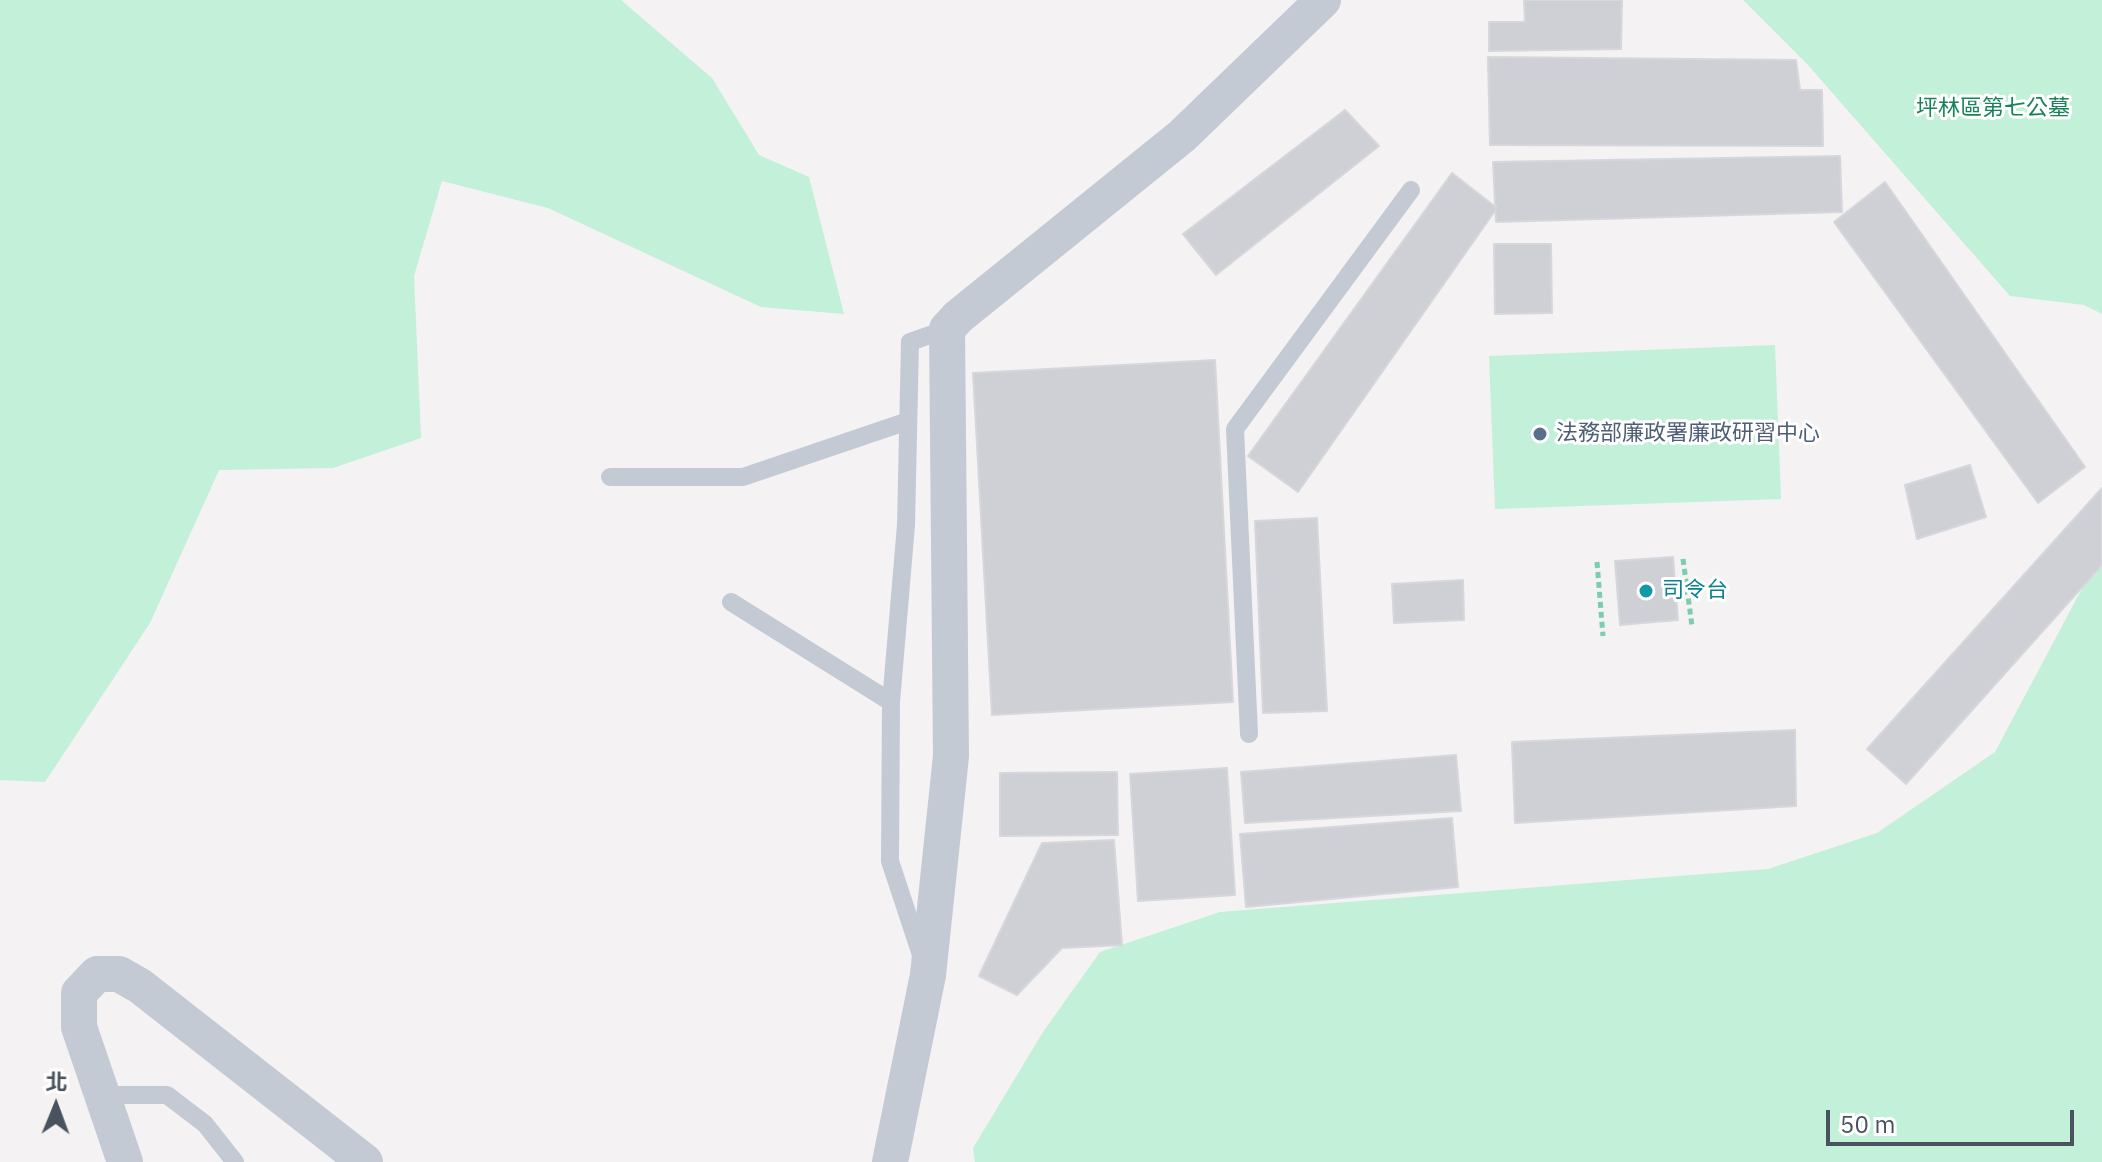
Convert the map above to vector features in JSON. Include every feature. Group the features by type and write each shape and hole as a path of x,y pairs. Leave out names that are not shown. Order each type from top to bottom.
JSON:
{"street":[{"path":"890,1162 928,975 951,756 947,329 1182,136 1323,0"},
{"path":"125,1162 79,1027 79,993 97,974 119,974 140,986 365,1162"}],"lane":[{"path":"1249,734 1235,429 1411,190"},
{"path":"928,975 890,861 891,702 906,525 910,342 947,329"},
{"path":"610,477 743,477 908,421"},
{"path":"731,602 891,702"},
{"path":"102,1095 167,1095 205,1124 235,1162"}],"path":[{"path":"1683,559 1692,626"},
{"path":"1597,562 1603,636"}],"green space":[{"path":"0,0 621,0 712,78 759,155 809,177 844,314 761,307 548,208 442,181 414,276 421,438 333,468 219,470 150,623 45,782 0,780"},
{"name":"坪林區第七公墓","path":"1743,0 2102,0 2102,314 2084,305 2010,296 1808,65"},
{"path":"1775,345 1781,499 1495,509 1489,356"},
{"path":"2102,551 2102,1162 975,1162 973,1148 1043,1032 1100,952 1220,912 1768,869 1877,833 1995,752"}],"building":[{"path":"1524,0 1622,0 1621,49 1489,51 1489,22 1525,22"},
{"path":"1488,57 1796,60 1800,90 1822,90 1823,146 1490,145"},
{"path":"1345,110 1379,146 1216,275 1183,234"},
{"path":"1840,156 1842,212 1496,222 1493,162"},
{"path":"1452,173 1497,208 1298,492 1248,456"},
{"path":"1885,182 2085,467 2038,503 1834,222"},
{"path":"1494,244 1551,244 1552,313 1495,314"},
{"path":"1215,360 1233,702 992,715 973,373"},
{"path":"1970,465 1986,517 1917,539 1905,485"},
{"path":"2102,488 2102,565 1906,784 1867,749"},
{"path":"1317,518 1327,711 1263,713 1255,521"},
{"name":"司令台","path":"1673,557 1678,620 1620,625 1615,561"},
{"path":"1463,580 1464,620 1394,623 1392,584"},
{"path":"1795,730 1796,806 1515,823 1512,742"},
{"path":"1456,755 1461,811 1245,823 1241,772"},
{"path":"1227,768 1235,895 1138,901 1130,774"},
{"path":"1117,772 1118,835 1000,836 1000,773"},
{"path":"1452,818 1458,887 1246,907 1240,834"},
{"path":"1114,840 1122,945 1062,948 1017,995 979,976 1042,843"}],"place":[{"name":"法務部廉政署廉政研習中心","path":"1540,434"},
{"name":"司令台","path":"1646,591"}]}
